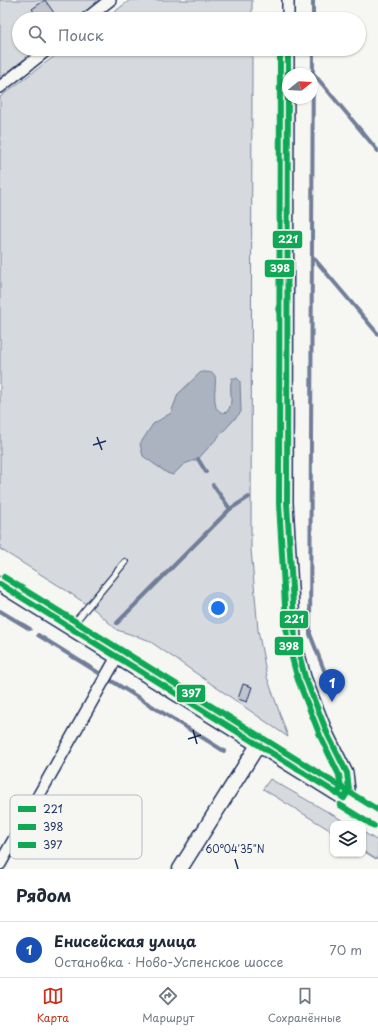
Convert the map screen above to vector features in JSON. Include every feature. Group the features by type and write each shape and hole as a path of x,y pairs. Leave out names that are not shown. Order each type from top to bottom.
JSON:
{"street":[{"path":"95,12 110,0"},
{"path":"288,0 288,12"},
{"path":"0,87 39,56"},
{"path":"288,56 287,503 295,639 305,677 328,735 347,773 349,790 344,798"},
{"path":"0,584 378,819"},
{"path":"39,795 118,657"},
{"path":"180,869 258,744"},
{"path":"0,864 10,846"}],"lane":[{"path":"70,628 125,562"}],"shaded area":[{"path":"0,0 102,0 86,12 12,12 12,56 29,56 0,78"},
{"path":"130,0 252,0 252,12 114,12"},
{"path":"55,56 252,56 251,549 258,630 267,677 288,737 148,640 117,630 95,610 0,549 0,97"},
{"path":"201,372 213,373 215,377 216,408 222,413 227,412 231,404 232,378 237,378 240,381 241,412 198,459 184,464 173,475 167,473 143,456 140,444 153,424 171,413 178,394"},
{"path":"270,779 344,821 330,821 330,830 263,789"},
{"path":"366,834 378,841 378,856 376,859 366,853"}],"building":[{"path":"45,0 53,12 34,12 32,9"},
{"path":"243,684 252,687 247,702 238,699"}],"waterway":[{"path":"313,0 313,12"},
{"path":"313,56 310,634 324,670"},
{"path":"318,79 378,151"},
{"path":"312,256 378,334"},
{"path":"198,459 206,472"},
{"path":"117,623 230,509 213,485"},
{"path":"230,509 249,497"},
{"path":"0,611 30,629"},
{"path":"38,635 224,751"}],"transit line":[{"name":"398","path":"280,56 279,503 287,639 298,680 321,738 339,775 341,788 337,794"},
{"name":"221","path":"288,56 287,503 295,639 305,677 328,735 347,773 349,790 344,798"},
{"name":"397","path":"4,577 378,810"},
{"name":"221","path":"0,584 344,798"},
{"name":"398","path":"340,805 374,826"}],"place":[{"name":"Енисейская улица","path":"332,702"}]}
